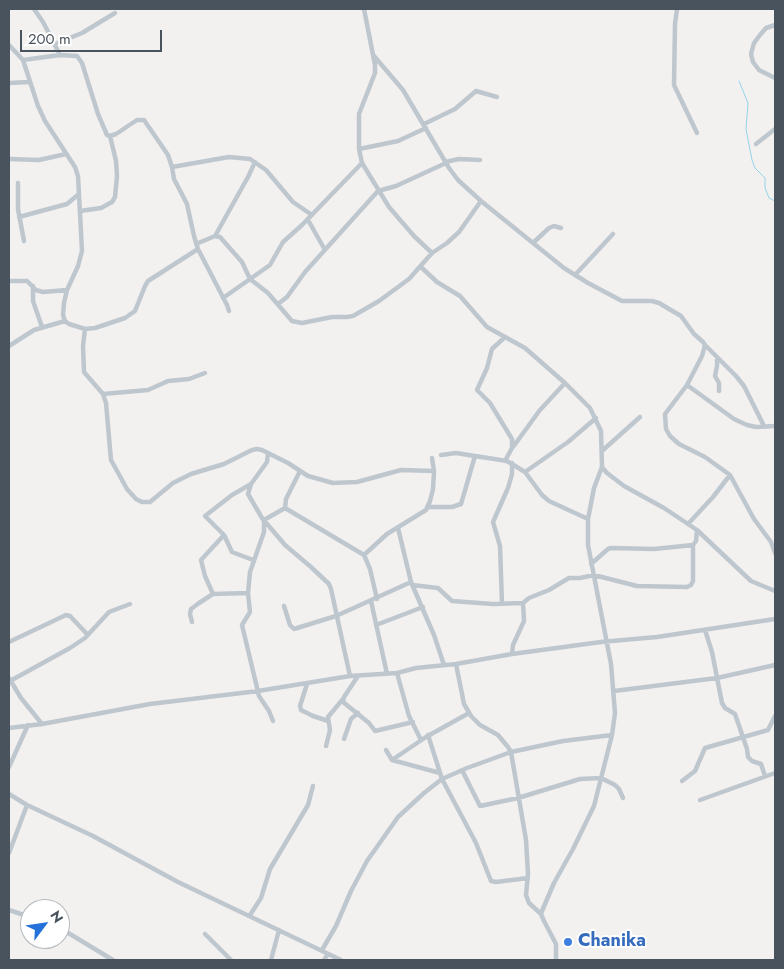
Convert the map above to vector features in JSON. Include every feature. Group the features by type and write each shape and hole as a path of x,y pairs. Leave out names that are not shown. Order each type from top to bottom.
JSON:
{"street":[{"path":"34,9 60,55"},
{"path":"364,9 374,56 375,73 359,114 359,149 362,163 378,192 402,223 432,253"},
{"path":"677,9 674,85 697,133"},
{"path":"55,44 82,33 115,13"},
{"path":"775,25 766,28 760,35 754,43 751,54 753,62 759,70 775,78"},
{"path":"9,45 23,60 29,82 45,121 75,167 77,174 82,251 78,266 67,290 64,309 65,321"},
{"path":"23,60 72,54 77,56 80,59 98,114 107,135 110,136 116,161 115,197 112,202 101,208 80,211"},
{"path":"374,56 403,90 458,180 552,260 575,275 622,300 660,303 681,316 690,330 744,386 764,426"},
{"path":"9,84 29,82"},
{"path":"359,149 398,140 455,109 476,91 497,97"},
{"path":"110,136 137,120 144,120 164,149 172,167 174,179 189,212 196,244 228,311"},
{"path":"756,144 775,129"},
{"path":"9,159 39,160 66,154"},
{"path":"172,167 229,157 250,159 266,170 293,202 310,218 325,250"},
{"path":"278,304 287,297 305,272 378,192 396,186 446,162 467,159 480,160"},
{"path":"196,244 215,236 242,190 255,162"},
{"path":"223,298 270,265 280,245 310,218 362,163"},
{"path":"18,183 19,217 24,241"},
{"path":"19,217 61,206 79,194"},
{"path":"215,236 223,240 242,262 250,279 268,293 289,319 295,322 353,316 396,289 421,267 432,253 459,232 482,201"},
{"path":"533,243 549,228 554,226 560,228"},
{"path":"575,275 613,234"},
{"path":"9,346 24,335 42,327 65,321 85,329 108,324 130,315 138,306 148,281 198,249"},
{"path":"421,267 437,282 460,296 487,327 525,348 565,383 590,408 601,431 602,467 594,488 588,519 588,545 611,664 615,713 612,735 594,806 554,883 542,914"},
{"path":"9,281 25,281 36,290 43,292 67,290"},
{"path":"32,286 33,301 42,327"},
{"path":"85,329 83,346 84,372 103,394 106,403 111,460 127,489 136,499 142,502 150,502 178,480 224,464 252,450 262,450 316,479 348,483 401,470 434,471"},
{"path":"504,336 492,349 487,368 477,390 494,407 512,439 512,448"},
{"path":"705,345 702,356 687,385 665,414 666,429 670,436 679,444 705,457 730,475 775,553"},
{"path":"717,358 718,363 715,376 719,383 719,391"},
{"path":"103,394 148,390 168,381 189,379 206,373"},
{"path":"505,461 512,448 540,410 565,383"},
{"path":"687,385 734,419 756,427 775,426"},
{"path":"525,472 568,442 596,418"},
{"path":"603,450 640,418"},
{"path":"268,453 267,462 251,484 248,494 264,520 285,545 329,584 350,676"},
{"path":"441,455 456,453 505,461 512,464 525,472 542,495 549,501 588,519"},
{"path":"427,507 461,504 475,456"},
{"path":"364,555 387,534 426,510 433,488 434,471 432,458"},
{"path":"502,603 500,546 493,522 508,488 512,474 512,464"},
{"path":"602,467 624,486 697,530 744,576 775,591"},
{"path":"285,508 286,498 300,471"},
{"path":"688,524 713,498 730,475"},
{"path":"251,484 232,494 206,514 207,519 224,535 234,553 253,560"},
{"path":"264,520 285,508"},
{"path":"285,508 364,555 370,569 377,598"},
{"path":"264,520 264,532 253,560 248,592 250,612 242,627 260,699 269,711 273,721"},
{"path":"398,528 412,584 434,635 444,665"},
{"path":"284,606 290,625 294,629 336,616 412,584 438,588 452,601 502,603 523,603 529,598 553,588 569,578 594,575 637,586 687,587 692,585 693,581 693,545 696,541 697,530"},
{"path":"213,594 205,576 201,560 224,535"},
{"path":"591,564 611,548 654,549 693,545"},
{"path":"192,622 191,610 213,594 248,592"},
{"path":"371,601 386,674"},
{"path":"512,654 513,645 524,621 523,603"},
{"path":"42,724 10,679 70,648 109,612 130,604"},
{"path":"376,625 423,608"},
{"path":"9,642 66,615 71,617 87,634"},
{"path":"9,728 42,724 150,704 258,691 350,676 397,673 512,654 705,630 775,618"},
{"path":"705,630 712,652 722,703 725,708 735,714 748,757 761,763 765,776"},
{"path":"456,664 464,704 469,713 475,721 498,735 510,752 526,840 528,878 526,896 527,900 542,914 556,944 556,960"},
{"path":"614,692 717,678 775,664"},
{"path":"397,673 403,696 421,740"},
{"path":"326,746 330,730 329,714 343,699 358,676"},
{"path":"307,684 301,710 328,721"},
{"path":"343,699 346,705 372,725 376,731 413,722"},
{"path":"392,760 421,740 469,713"},
{"path":"344,739 351,719 358,714"},
{"path":"769,730 775,716"},
{"path":"9,767 28,726"},
{"path":"682,781 694,771 705,748 775,729"},
{"path":"322,950 336,926 351,891 379,843 398,816 442,779 510,752 563,741 612,735"},
{"path":"428,736 442,779 476,844 491,880 496,882 528,878"},
{"path":"386,750 392,760 440,773"},
{"path":"462,770 480,806 518,798 580,779 601,778 615,784 623,798"},
{"path":"700,800 775,773"},
{"path":"250,915 261,898 270,869 308,805 313,786"},
{"path":"9,794 27,805 94,836 178,882 342,960"},
{"path":"9,853 27,805"},
{"path":"271,960 279,930"},
{"path":"70,932 113,960"},
{"path":"205,934 231,960"},
{"path":"324,960 328,954"}],"waterway":[{"path":"739,81 748,103 746,129 752,160 755,168 765,178 765,188 769,198 775,201"}],"place":[{"name":"Chanika","path":"568,942"}]}
